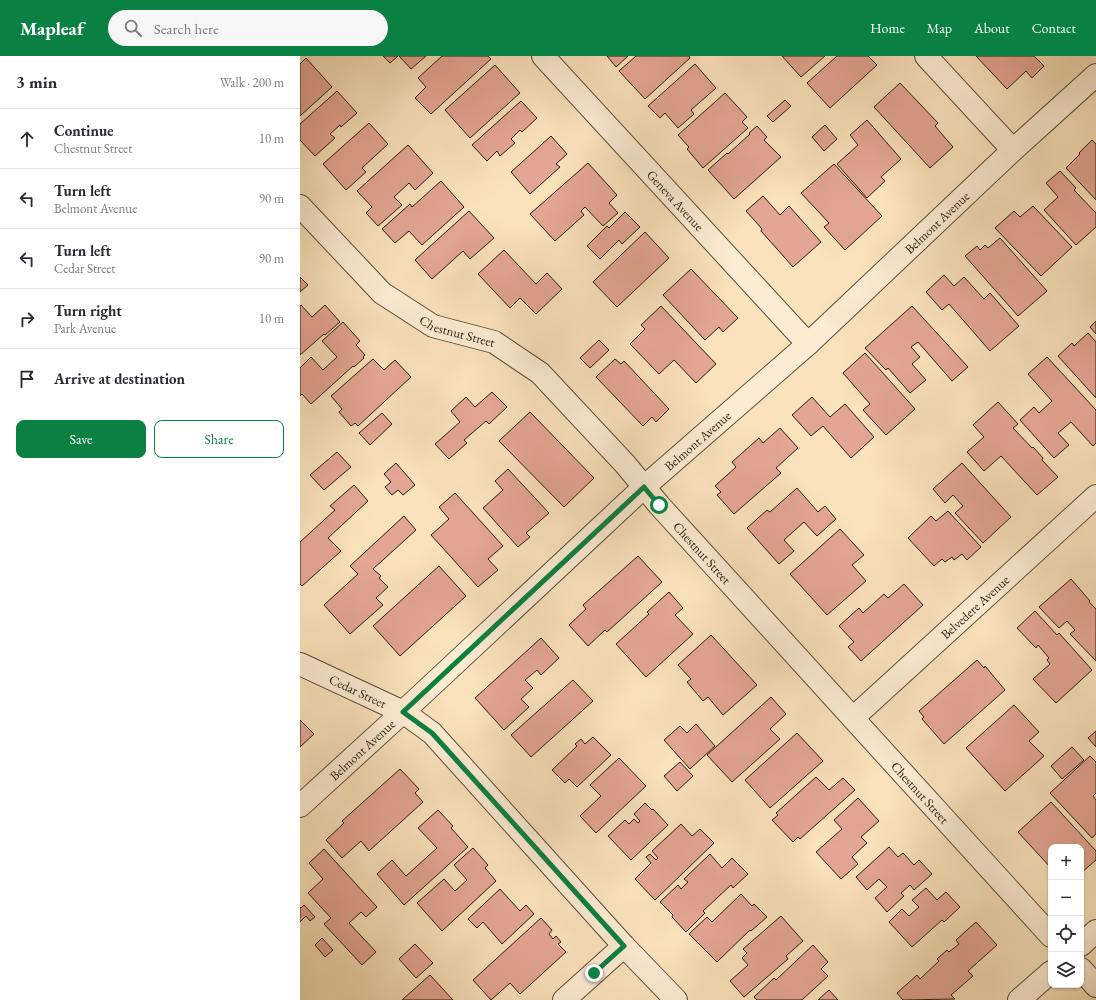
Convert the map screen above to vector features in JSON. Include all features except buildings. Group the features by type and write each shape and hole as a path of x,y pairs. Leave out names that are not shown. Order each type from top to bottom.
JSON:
{"street":[{"name":"Geneva Avenue","path":"543,56 808,344"},
{"path":"926,56 1013,150"},
{"name":"Belmont Avenue","path":"300,806 644,487 808,344 1013,150 1096,75"},
{"name":"Chestnut Street","path":"300,206 382,293 433,326 494,342 540,373 625,464 644,487 1048,933"},
{"name":"Belvedere Avenue","path":"853,718 1096,496"},
{"name":"Cedar Street","path":"300,664 403,712 432,733 624,946 676,1000"},
{"path":"1084,942 1096,931"},
{"path":"564,1000 624,946"},
{"path":"1084,972 1096,986"},
{"path":"1019,1000 1048,975"}],"route":[{"path":"594,973 624,946 432,733 403,712 644,487 659,505"}]}
